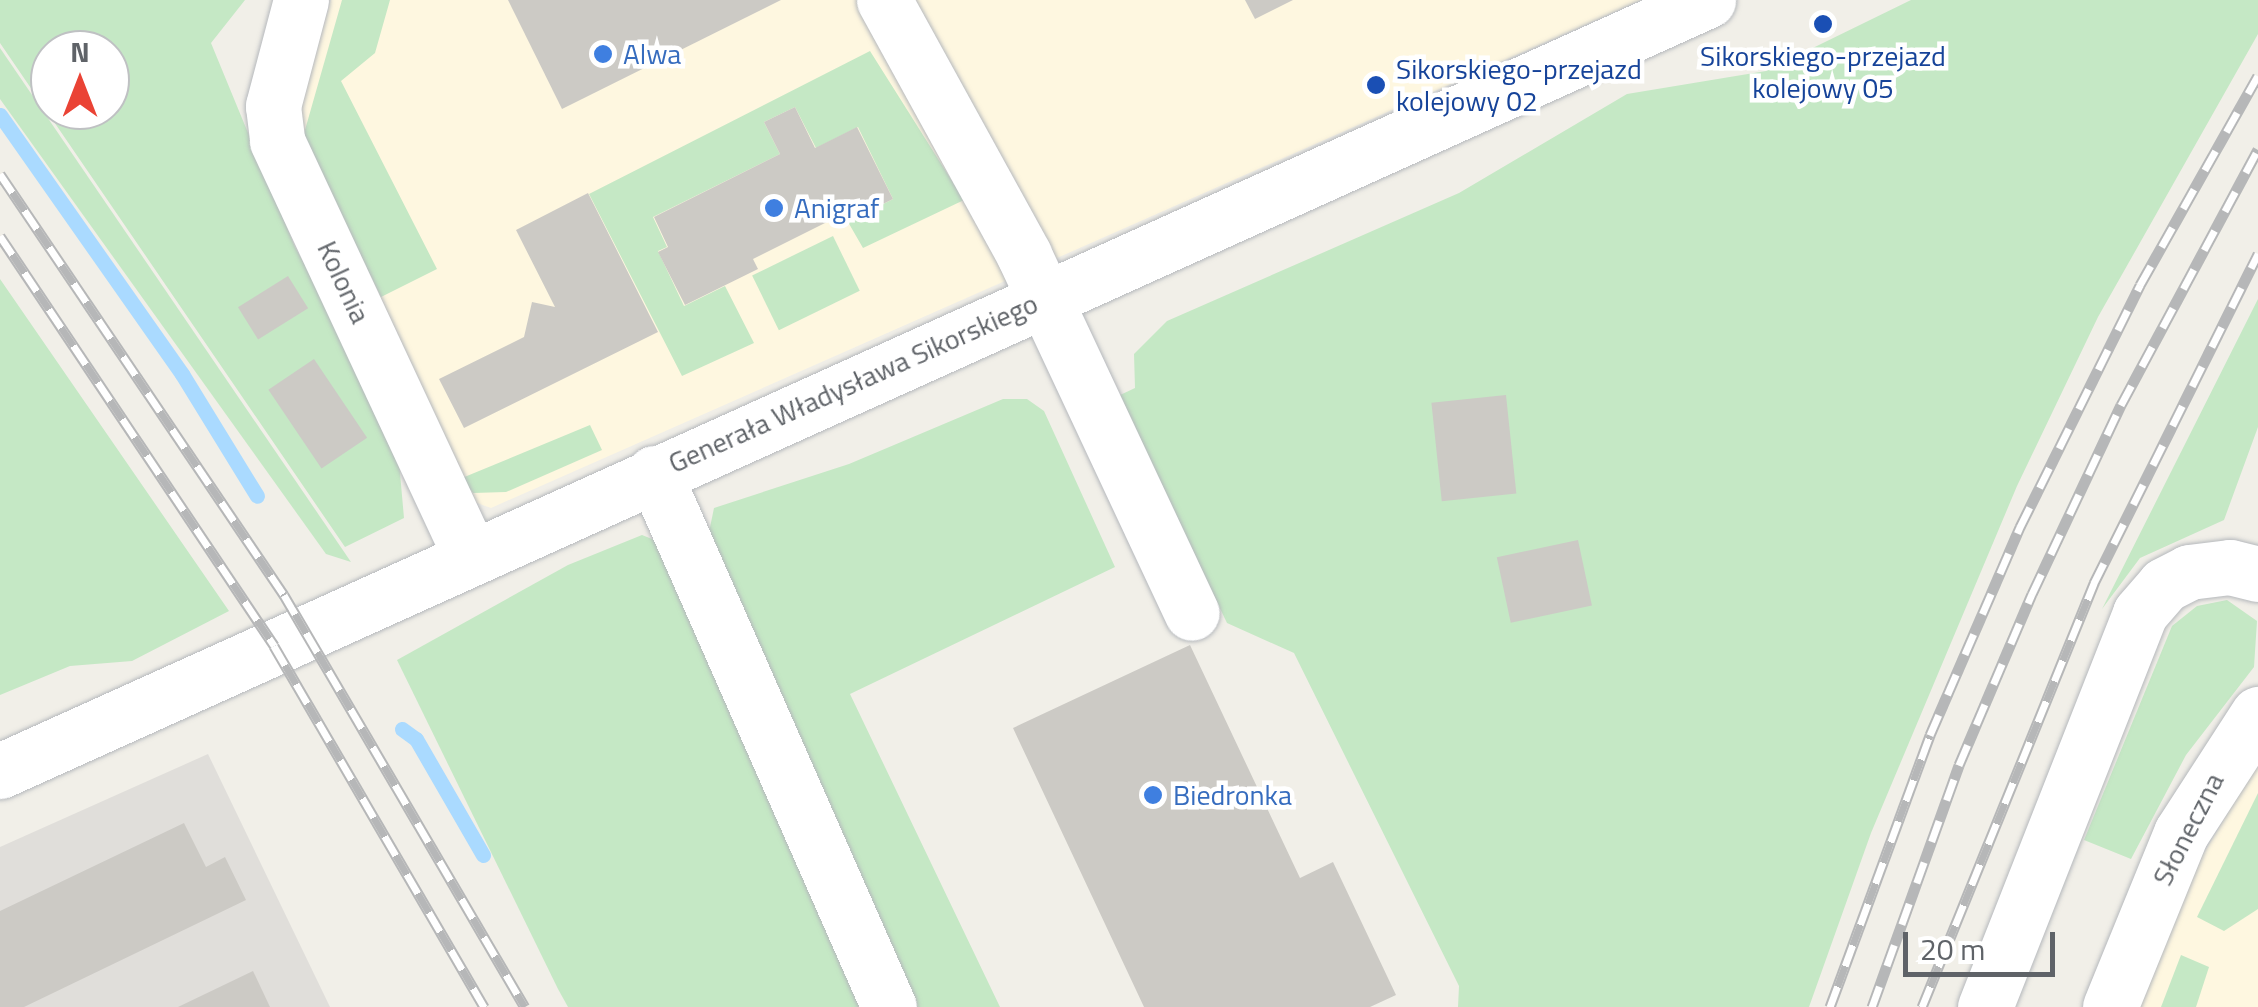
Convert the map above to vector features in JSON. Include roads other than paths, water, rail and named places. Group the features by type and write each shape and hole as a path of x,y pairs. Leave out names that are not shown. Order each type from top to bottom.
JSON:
{"street":[{"name":"Kolonia","path":"301,0 274,106 277,141 470,555"},
{"path":"884,0 1042,298 1192,613"},
{"name":"Generała Władysława Sikorskiego","path":"0,771 1042,298 1626,17 1708,0"},
{"path":"654,473 890,1007"},
{"path":"1985,1007 2140,613 2164,585 2189,572 2253,557"},
{"name":"Słoneczna","path":"2110,1007 2181,833 2258,714"}],"waterway":[{"path":"0,115 182,374 257,496"},
{"path":"402,729 416,739 483,855"}],"railway":[{"path":"1830,1007 1930,735 2020,527 2140,285 2258,76"},
{"path":"1872,1007 1959,765 2032,594 2121,405 2258,149"},
{"path":"0,174 284,595 525,1007"},
{"path":"0,236 274,646 484,1007"},
{"path":"1922,1007 2094,583 2258,254"}],"place":[{"name":"Sikorskiego-przejazd kolejowy 05","path":"1823,24"},
{"name":"Alwa","path":"603,54"},
{"name":"Sikorskiego-przejazd kolejowy 02","path":"1376,85"},
{"name":"Anigraf","path":"774,208"},
{"name":"Biedronka","path":"1153,795"}]}
